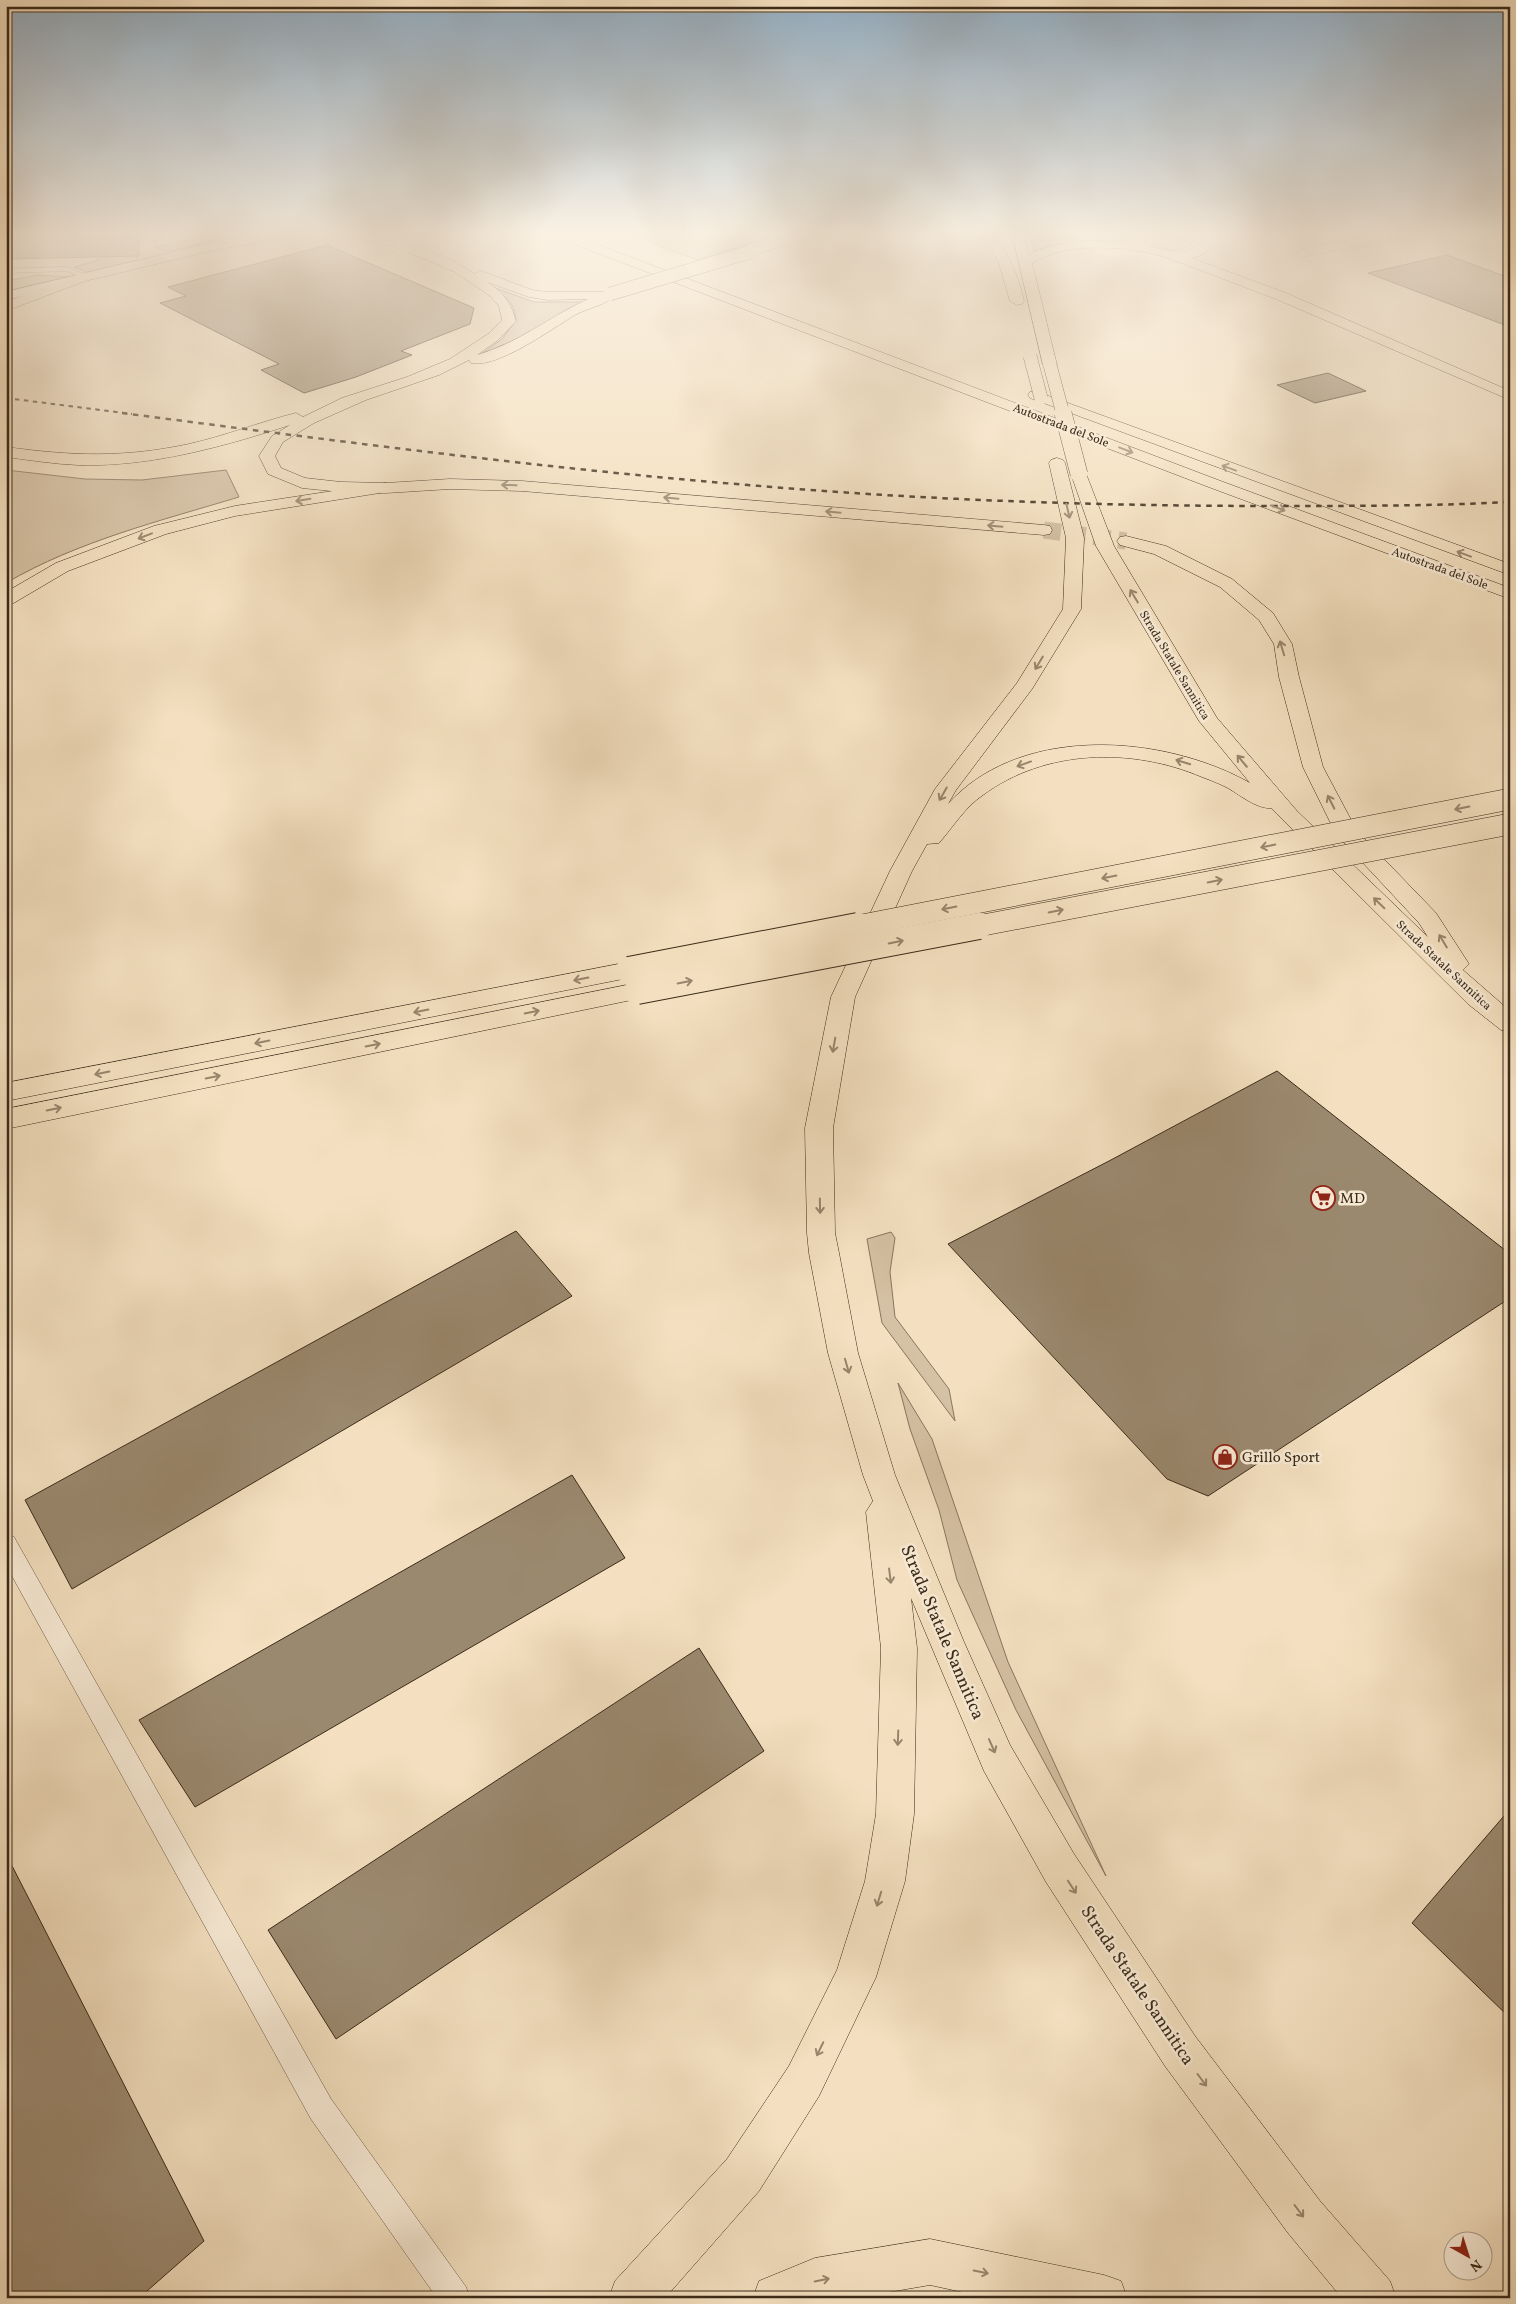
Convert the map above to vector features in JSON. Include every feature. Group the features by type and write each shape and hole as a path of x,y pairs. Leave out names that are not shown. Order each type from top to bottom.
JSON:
{"main road":[{"path":"446,368 489,341"},
{"path":"6,452 79,460 177,451 231,439 298,418 446,368 496,354 525,341"},
{"name":"Autostrada del Sole","path":"839,341 1510,594"},
{"name":"Strada Statale Sannitica","path":"1044,341 1079,474 1105,546 1208,721 1289,816 1477,998 1510,1024"},
{"path":"1381,341 1510,396"},
{"path":"901,871 946,789 1025,686 1072,609 1075,538 1029,352"},
{"name":"Autostrada del Sole","path":"1025,391 1510,570"},
{"path":"364,395 309,420 277,439 267,456 274,471 302,483 340,487 386,488 450,484 522,486 1044,530"},
{"path":"6,600 62,567 160,530 235,511 386,488"},
{"path":"1126,541 1160,550 1226,583 1266,617 1282,644 1313,767 1347,834 1428,918 1477,998"},
{"path":"901,871 974,791 1018,765 1046,757 1116,750 1180,760 1215,773 1253,792 1289,816"},
{"path":"6,1118 633,980 1510,799"},
{"path":"6,1092 1510,824"},
{"name":"Strada Statale Sannitica","path":"901,871 843,997 820,1128 821,1233 824,1253 843,1353 878,1475 948,1648 997,1758 1060,1868 1180,2051 1304,2217 1373,2298"},
{"path":"632,2298 743,2175 804,2081 856,1977 885,1881 895,1814 899,1648 878,1475"},
{"path":"776,2298 815,2281 930,2262 1104,2298"}],"lane":[{"path":"6,1544 321,2109 455,2298"}],"shaded area":[{"path":"500,341 513,341 481,354"},
{"path":"6,470 85,479 142,480 226,470 239,497 120,533 62,555 6,583"},
{"path":"891,1232 895,1238 890,1272 895,1317 949,1389 955,1421 882,1323 867,1239"},
{"path":"898,1383 932,1439 1008,1662 1106,1876 1016,1710 957,1580 939,1510 910,1429"}],"building":[{"path":"233,341 428,341 401,351 412,355 356,377 304,393 261,370 279,364"},
{"path":"1328,373 1366,391 1315,403 1277,385"},
{"path":"1277,1071 1510,1254 1510,1298 1208,1496 1167,1479 948,1244"},
{"path":"516,1231 572,1296 72,1589 25,1500"},
{"path":"572,1475 625,1558 195,1807 139,1720"},
{"path":"699,1648 764,1751 336,2039 268,1930"},
{"path":"1510,1809 1510,2018 1412,1923"},
{"path":"6,1854 204,2241 139,2298 6,2298"}],"tunnel":[{"path":"1044,530 1126,541"}],"railway":[{"path":"6,398 132,414"},
{"path":"122,413 435,453 591,470 879,495 1010,501 1206,506 1391,506 1510,502"}],"place":[{"name":"MD","path":"1323,1198"},
{"name":"Grillo Sport","path":"1225,1457"}]}
